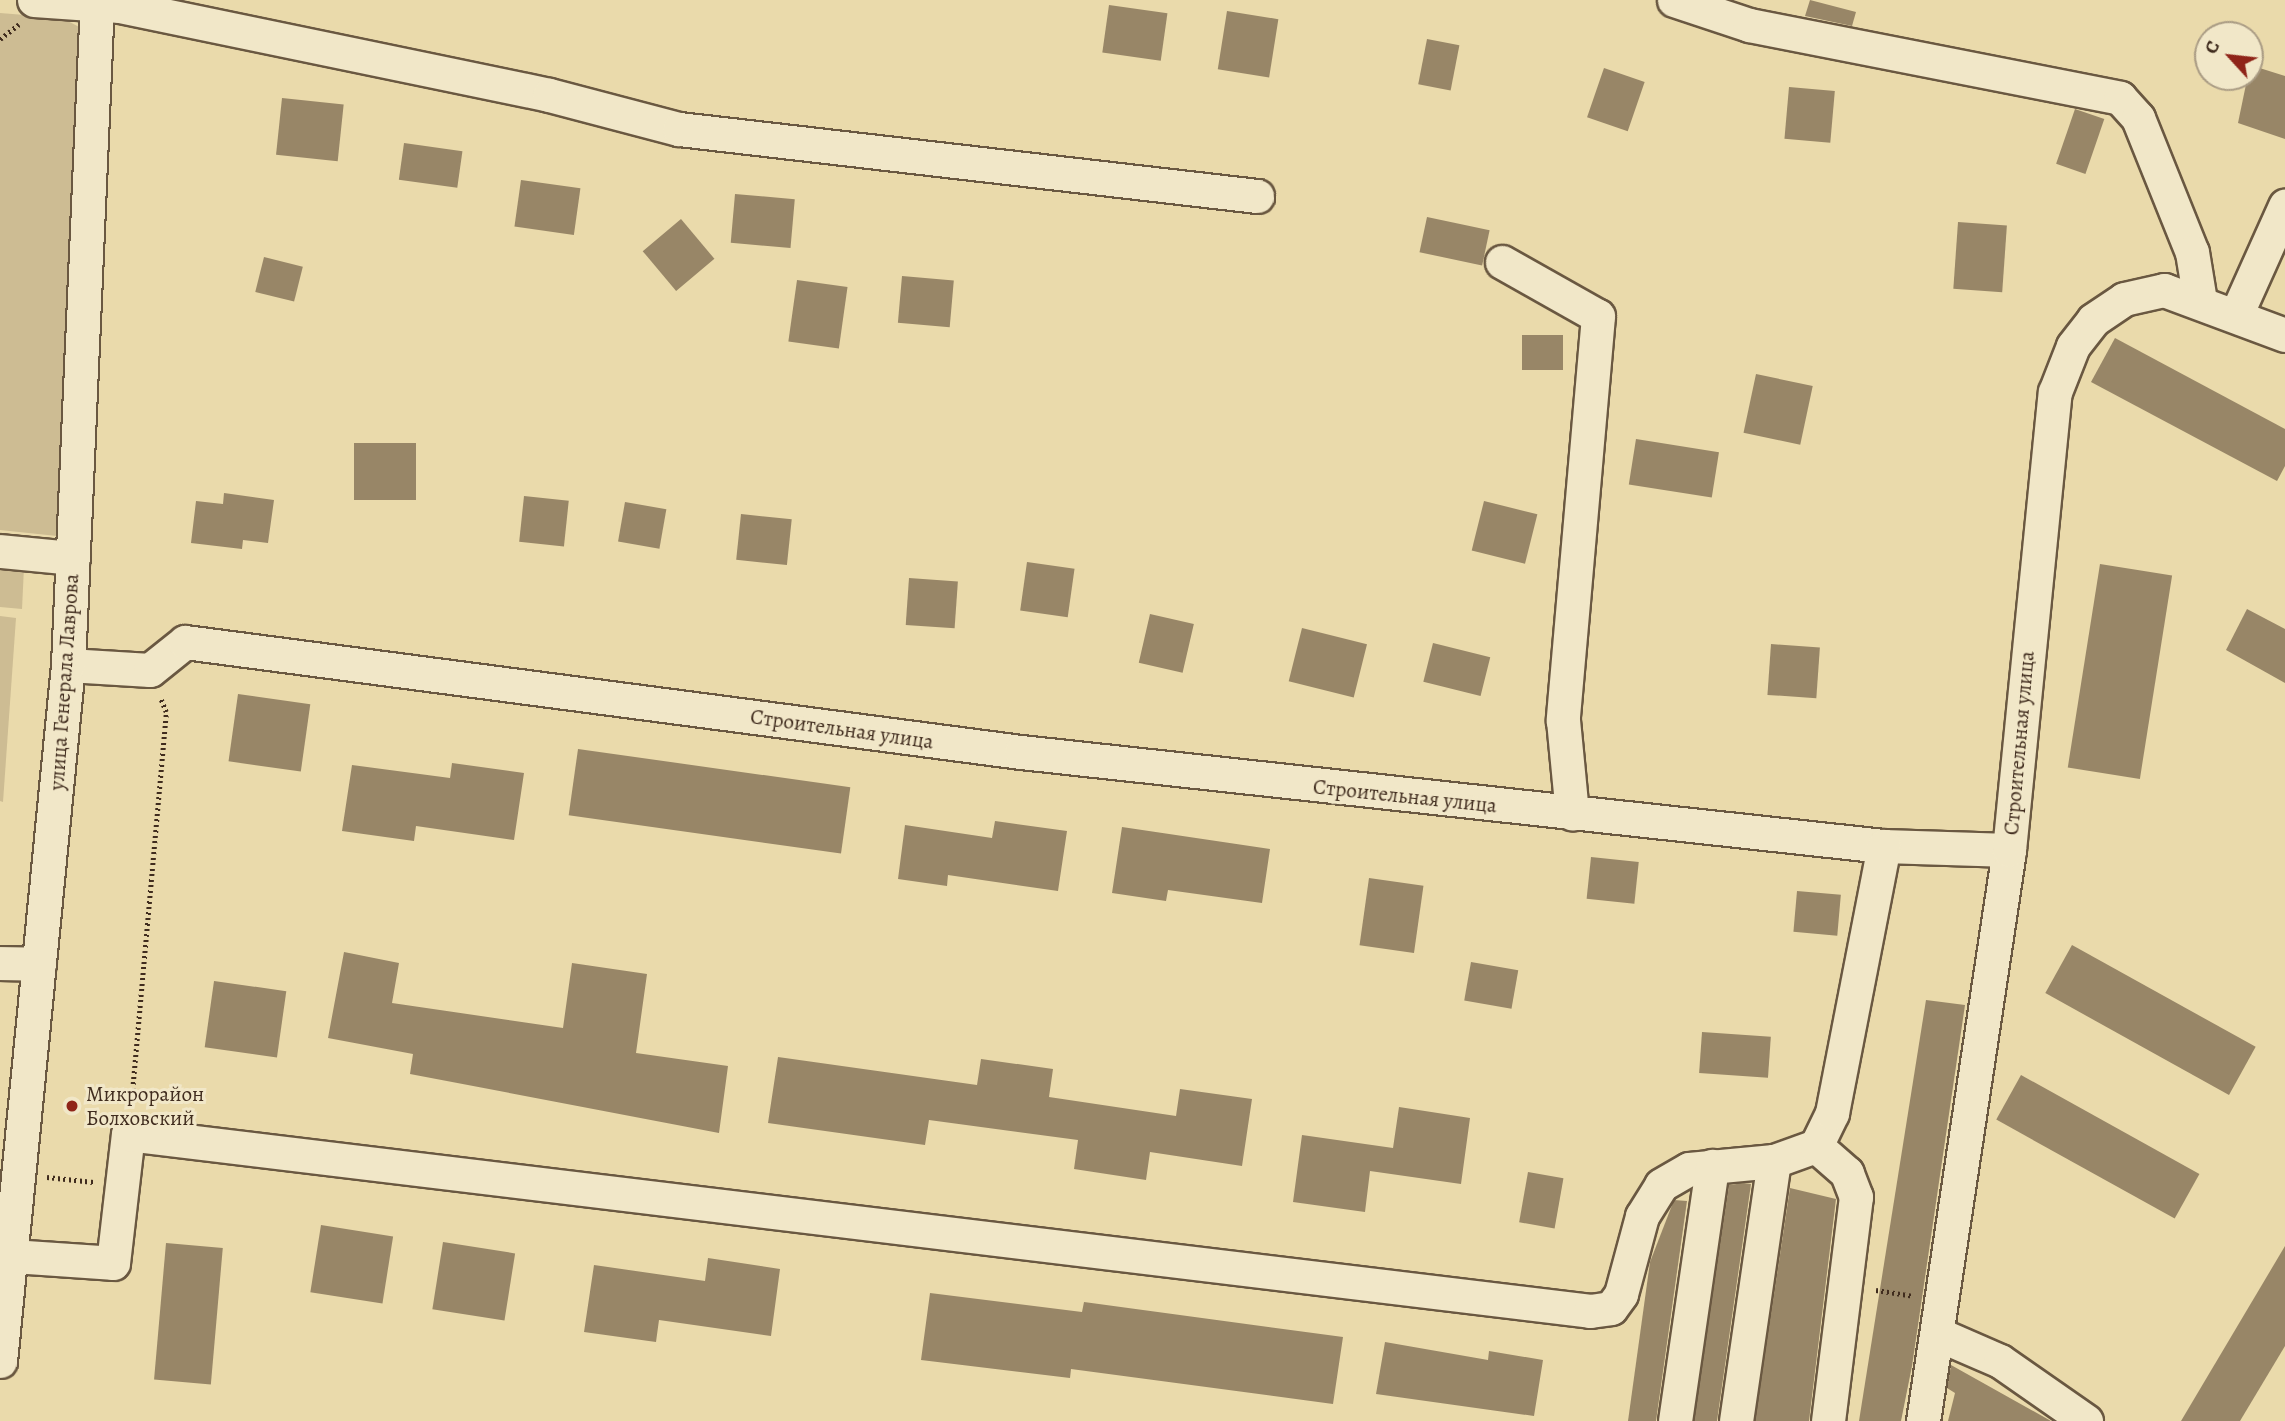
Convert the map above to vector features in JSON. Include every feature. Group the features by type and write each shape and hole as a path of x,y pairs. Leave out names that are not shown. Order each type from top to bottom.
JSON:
{"street":[{"path":"34,0 97,2 549,95 679,129 1257,196"},
{"path":"1674,0 1749,24 2120,97 2138,118 2192,252 2200,301"},
{"name":"улица Генерала Лаврова","path":"1,1339 68,665 97,2"},
{"path":"2236,315 2285,206"},
{"path":"1502,262 1598,316 1563,720 1572,814"},
{"name":"Строительная улица","path":"150,670 185,642 1021,752 1884,846 2009,850 2055,392 2073,346 2093,320 2124,299 2164,290 2200,301 2285,335"},
{"path":"0,551 72,558"},
{"path":"68,665 150,670"},
{"path":"10,1256 113,1264 128,1134 1590,1311 1611,1308 1621,1294 1642,1216 1661,1185 1689,1169 1774,1161 1816,1146 1832,1114 1884,846"},
{"path":"1923,1421 1940,1335 2009,850"},
{"path":"0,963 39,964"},
{"path":"1816,1146 1847,1173 1856,1197 1847,1286 1828,1421"},
{"path":"1737,1421 1774,1161"},
{"path":"1675,1421 1713,1166"},
{"path":"1940,1335 2000,1361 2086,1421"}],"path":[{"path":"128,1134 166,712 150,670"},
{"path":"19,1175 122,1185"},
{"path":"1847,1286 1944,1301"}],"shaded area":[{"path":"0,13 62,18 83,29 57,536 0,530"},
{"path":"0,564 24,567 22,609 0,607"},
{"path":"0,616 16,618 3,802 0,801"}],"building":[{"path":"1810,0 1856,12 1852,26 1805,16"},
{"path":"1109,5 1167,13 1161,61 1102,53"},
{"path":"1227,11 1278,19 1269,77 1218,69"},
{"path":"1427,39 1459,45 1451,90 1418,84"},
{"path":"1604,68 1645,82 1628,131 1587,117"},
{"path":"2264,69 2285,76 2285,139 2238,123 2245,91 2264,91"},
{"path":"1789,87 1835,91 1830,143 1784,139"},
{"path":"282,98 344,104 338,161 276,155"},
{"path":"2075,109 2104,119 2085,174 2056,164"},
{"path":"404,143 462,151 457,188 399,180"},
{"path":"521,180 580,188 574,235 514,227"},
{"path":"735,194 795,199 791,248 731,243"},
{"path":"1427,217 1490,230 1482,266 1420,252"},
{"path":"681,219 714,259 676,291 643,251"},
{"path":"1958,222 2007,225 2002,292 1953,289"},
{"path":"264,257 303,267 294,302 255,292"},
{"path":"902,276 954,281 950,327 898,323"},
{"path":"797,280 848,287 839,348 788,341"},
{"path":"1522,335 1563,335 1563,370 1522,370"},
{"path":"2115,338 2285,429 2285,466 2277,481 2091,382"},
{"path":"1756,374 1813,386 1800,445 1744,433"},
{"path":"1636,439 1719,452 1712,498 1629,484"},
{"path":"354,443 416,443 416,500 354,500"},
{"path":"224,493 274,500 268,543 243,540 242,549 191,543 196,501 223,504"},
{"path":"524,496 569,501 564,546 519,542"},
{"path":"1484,501 1537,514 1525,564 1472,550"},
{"path":"625,502 666,509 659,549 618,541"},
{"path":"741,514 792,519 787,565 736,560"},
{"path":"1027,562 1075,569 1068,617 1020,611"},
{"path":"2100,564 2172,575 2140,779 2068,767"},
{"path":"909,578 958,581 955,628 906,625"},
{"path":"2247,609 2285,629 2285,683 2226,650"},
{"path":"1150,614 1194,624 1183,673 1139,663"},
{"path":"1302,628 1367,644 1354,698 1289,681"},
{"path":"1433,643 1490,657 1481,696 1423,682"},
{"path":"1771,644 1820,647 1816,698 1767,695"},
{"path":"238,694 310,704 301,771 229,761"},
{"path":"578,749 850,787 841,854 569,815"},
{"path":"452,763 524,773 514,840 416,826 414,841 342,831 352,765 450,778"},
{"path":"995,821 1067,831 1058,891 948,875 947,886 898,879 905,825 992,838"},
{"path":"1122,827 1270,849 1262,903 1168,890 1166,901 1112,893"},
{"path":"1591,857 1639,862 1634,904 1587,899"},
{"path":"1369,878 1423,886 1414,953 1360,945"},
{"path":"1797,891 1841,895 1837,936 1793,932"},
{"path":"2072,945 2256,1047 2229,1095 2045,993"},
{"path":"344,952 399,963 392,1003 563,1028 572,963 647,974 636,1053 728,1066 719,1133 410,1074 413,1054 328,1038"},
{"path":"1471,962 1518,970 1511,1009 1464,1000"},
{"path":"214,981 286,991 277,1058 205,1047"},
{"path":"1926,1000 1965,1005 1912,1366 1901,1421 1859,1421"},
{"path":"1702,1032 1771,1037 1768,1078 1699,1073"},
{"path":"778,1057 977,1085 981,1059 1053,1069 1049,1097 1176,1116 1180,1089 1252,1099 1242,1166 1150,1152 1146,1180 1074,1169 1078,1140 929,1120 925,1145 768,1123"},
{"path":"2021,1075 2199,1174 2175,1219 1996,1120"},
{"path":"1399,1107 1470,1118 1461,1184 1370,1171 1365,1212 1293,1202 1302,1135 1393,1148"},
{"path":"1528,1172 1563,1178 1555,1228 1519,1222"},
{"path":"1751,1184 1717,1421 1694,1421 1729,1185"},
{"path":"1790,1188 1836,1199 1809,1421 1755,1421"},
{"path":"1674,1200 1687,1201 1656,1421 1628,1421 1650,1262"},
{"path":"321,1225 393,1236 382,1304 310,1292"},
{"path":"443,1242 515,1253 504,1321 432,1309"},
{"path":"166,1243 223,1248 211,1384 154,1379"},
{"path":"2285,1246 2285,1346 2240,1421 2181,1421"},
{"path":"708,1258 780,1269 771,1336 659,1320 656,1342 584,1332 594,1265 705,1281"},
{"path":"930,1293 1082,1312 1084,1302 1343,1337 1333,1404 1071,1369 1070,1378 921,1360"},
{"path":"1385,1342 1488,1360 1489,1351 1543,1360 1534,1416 1376,1394"},
{"path":"1951,1365 2051,1421 1948,1421 1955,1393 1947,1388"}],"place":[{"name":"Микрорайон Болховский","path":"72,1106"}]}
